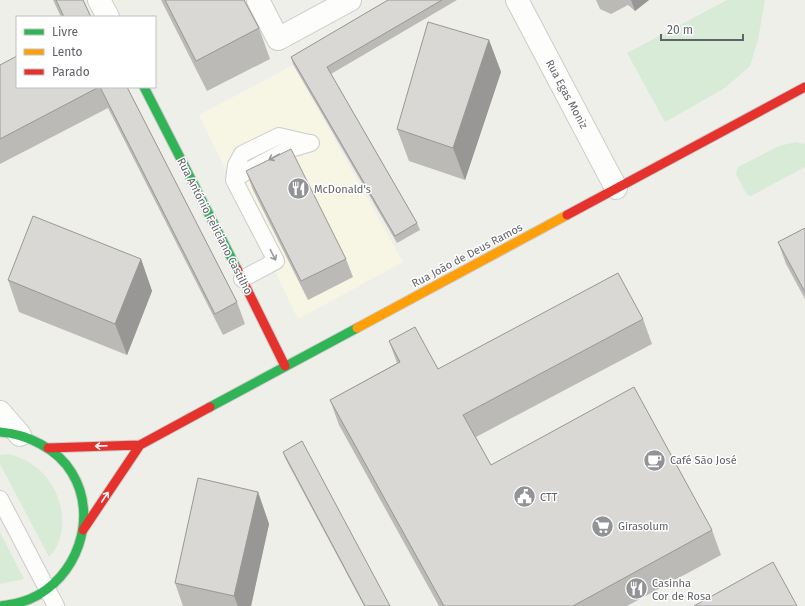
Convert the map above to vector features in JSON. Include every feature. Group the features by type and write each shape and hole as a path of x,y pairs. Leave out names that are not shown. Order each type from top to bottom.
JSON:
{"main road":[{"name":"Rua João de Deus Ramos","path":"48,448 140,445 805,87"},
{"name":"Rua António Feliciano Castilho","path":"145,88 285,366"},
{"path":"0,606 30,600 48,590 68,569 78,550 83,530 83,499 76,480 65,463 48,448 34,440 10,433"},
{"name":"Rua João de Deus Ramos","path":"83,530 140,445"}],"street":[{"path":"99,0 107,16"},
{"path":"258,0 278,38 350,0"},
{"name":"Rua Egas Moniz","path":"517,0 616,188"},
{"path":"0,412 10,433"}],"lane":[{"path":"242,279 276,261 234,180 247,171 287,150 311,144"},
{"path":"0,499 56,606"}],"shaded area":[{"name":"McDonald's","path":"293,65 403,262 298,319 199,115"}],"green space":[{"path":"727,0 765,0 758,40 750,66 725,88 665,122 627,53"},
{"path":"795,142 805,144 805,167 751,196 747,195 736,174 738,167 779,146"},
{"path":"10,454 25,460 46,476 58,497 61,509 61,532 57,546 49,557 0,464 0,455"},
{"path":"0,532 24,579 0,584"}],"building":[{"path":"56,0 83,0 91,16 64,16"},
{"path":"165,0 244,0 259,28 196,61"},
{"path":"388,0 442,0 327,67 417,223 395,236 291,57"},
{"path":"428,22 489,40 453,148 397,129"},
{"path":"16,57 16,88 97,88 0,139 0,65"},
{"path":"101,88 128,88 237,302 215,314"},
{"path":"291,149 346,259 301,281 246,171"},
{"path":"33,216 141,259 115,324 8,280"},
{"path":"805,228 805,292 778,242"},
{"path":"618,273 643,319 463,415 491,465 634,387 712,530 573,606 444,606 330,400 400,362 389,341 415,327 438,369"},
{"path":"302,441 390,606 365,606 283,452"},
{"path":"198,478 258,492 234,596 175,583"},
{"path":"773,562 797,606 694,606"}],"traffic: fast":[{"path":"145,88 237,269"},
{"path":"210,407 357,328"},
{"path":"0,432 21,436 41,444 59,457 72,473 80,490 83,508 83,527 79,545 71,562 60,577 46,590 30,599 15,604 0,606"}],"traffic: slow":[{"path":"357,328 567,215"}],"traffic: jam":[{"path":"567,215 805,87"},
{"path":"237,269 285,366"},
{"path":"48,448 140,445 210,407"},
{"path":"83,530 140,445"}],"place":[{"name":"McDonald's","path":"298,189"},
{"name":"Café São José","path":"655,460"},
{"name":"CTT","path":"524,497"},
{"name":"Girasolum","path":"602,526"},
{"name":"Casinha Cor de Rosa","path":"637,589"}]}
